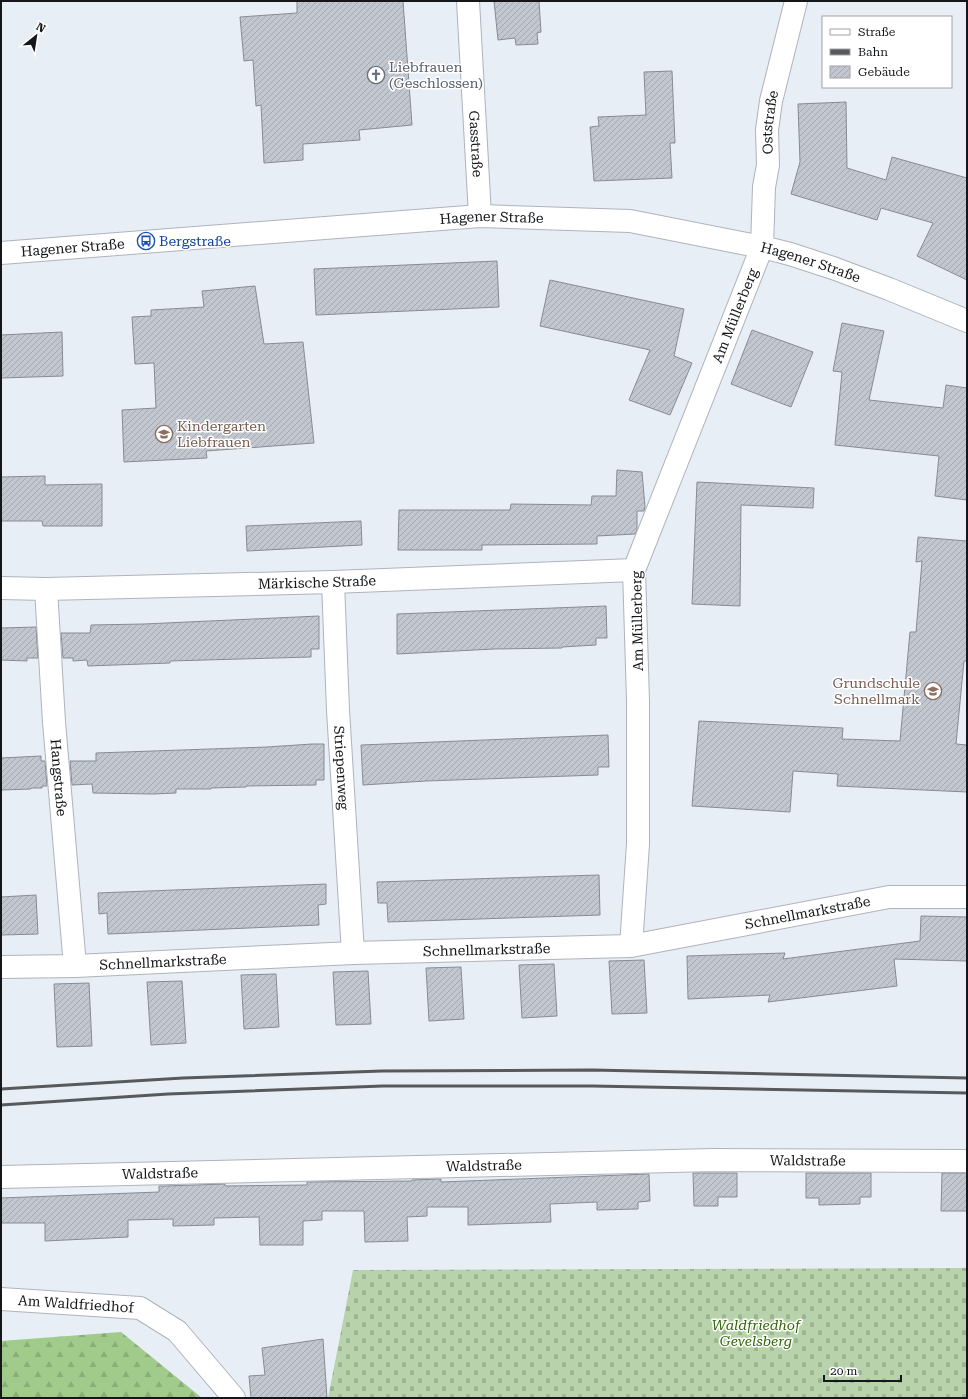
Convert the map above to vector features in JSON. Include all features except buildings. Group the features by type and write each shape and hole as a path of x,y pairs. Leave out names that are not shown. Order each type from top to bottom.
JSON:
{"street":[{"name":"Gasstraße","path":"468,1 480,216"},
{"name":"Oststraße","path":"762,247 764,187 768,165 767,130 771,102 796,1"},
{"name":"Hagener Straße","path":"1,253 480,216 630,221 790,254 889,289 967,321"},
{"name":"Am Müllerberg","path":"631,946 638,844 638,701 634,570 762,247"},
{"name":"Märkische Straße","path":"1,588 46,589 333,582 634,570"},
{"name":"Striepenweg","path":"333,582 338,710 353,953"},
{"name":"Hangstraße","path":"46,589 55,730 75,966"},
{"name":"Schnellmarkstraße","path":"1,967 75,966 353,953 631,946 888,897 967,897"},
{"name":"Waldstraße","path":"1,1177 713,1160 967,1162"},
{"name":"Am Waldfriedhof","path":"1,1299 140,1308 177,1330 234,1398"}],"green space":[{"name":"Waldfriedhof Gevelsberg","path":"967,1268 967,1398 328,1398 353,1270"},
{"path":"121,1332 202,1398 1,1398 1,1341"}],"railway":[{"path":"1,1089 183,1078 382,1071 592,1070 967,1078"},
{"path":"1,1105 168,1094 383,1086 592,1086 967,1093"}],"place":[{"name":"Liebfrauen (Geschlossen)","path":"376,75"},
{"name":"Bergstraße","path":"146,241"},
{"name":"Kindergarten Liebfrauen","path":"164,434"},
{"name":"Grundschule Schnellmark","path":"933,691"}]}
